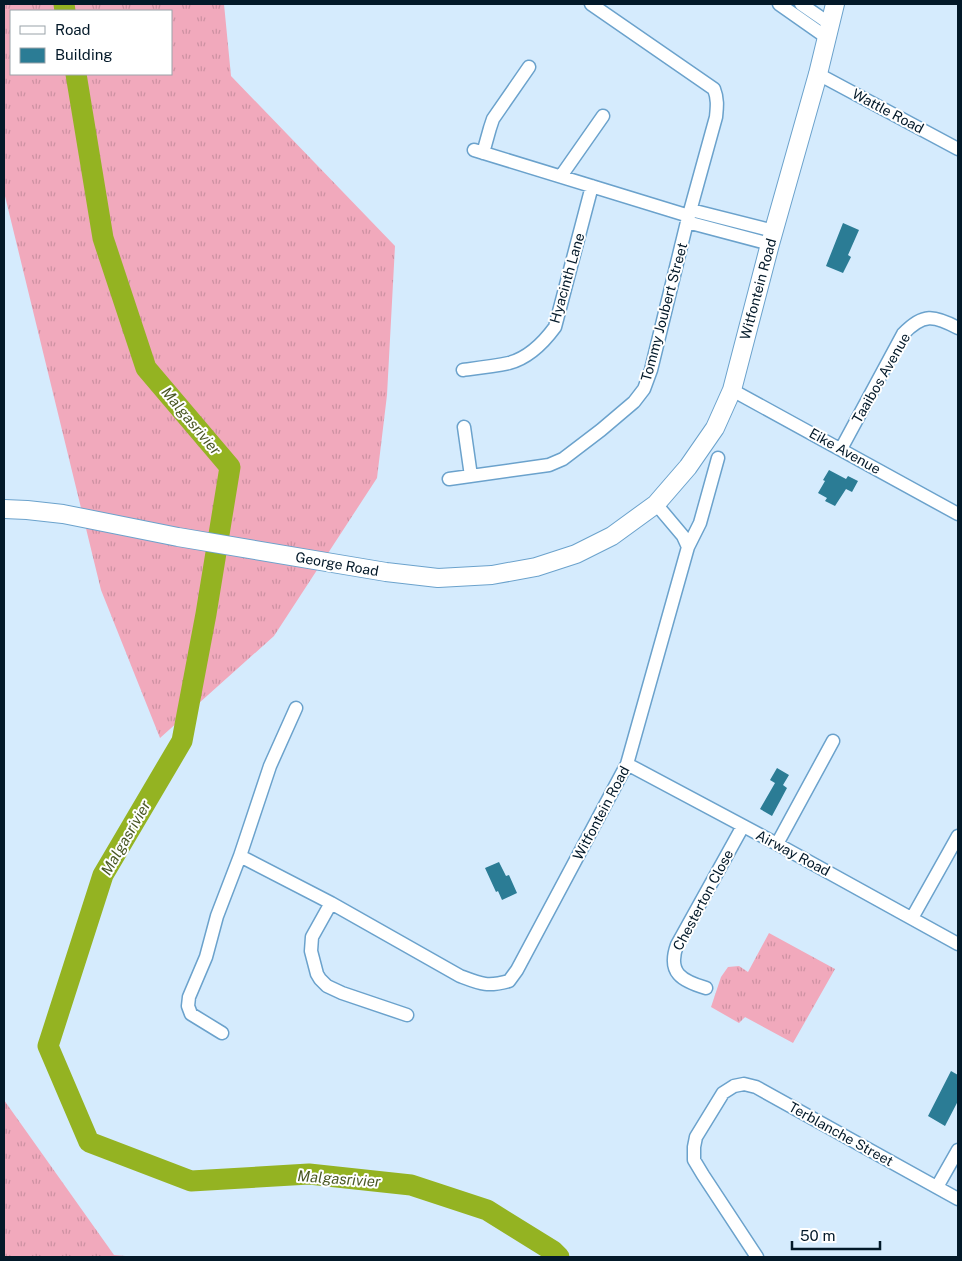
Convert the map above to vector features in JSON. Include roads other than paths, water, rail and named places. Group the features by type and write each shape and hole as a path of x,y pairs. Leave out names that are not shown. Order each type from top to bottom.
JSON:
{"main road":[{"name":"Witfontein Road","path":"656,504 688,467 709,436 732,390 772,237 818,74 835,4"},
{"name":"George Road","path":"4,510 27,510 63,514 178,537 386,572 438,578 492,575 536,567 576,554 612,536 656,504"}],"street":[{"name":"Tommy Joubert Street","path":"449,479 549,465 563,459 602,430 634,402 644,389 652,370 689,216 716,117 717,96 714,89 591,4"},
{"path":"779,4 828,30"},
{"path":"801,4 828,30"},
{"path":"529,67 493,119 479,151 689,216 772,237"},
{"name":"Wattle Road","path":"818,74 958,149"},
{"path":"561,176 603,116"},
{"name":"Hyacinth Lane","path":"463,370 518,360 528,354 555,327 592,186"},
{"name":"Taaibos Avenue","path":"841,449 903,334 914,323 926,318 942,320 958,328"},
{"name":"Eike Avenue","path":"732,390 958,514"},
{"path":"464,427 471,476"},
{"name":"Witfontein Road","path":"331,903 460,976 474,982 490,985 509,981 517,970 627,764 688,546 700,523 718,458"},
{"path":"656,504 684,536 688,546"},
{"path":"222,1032 191,1014 188,1006 189,997 206,958 217,916 240,856 270,766 296,708"},
{"path":"777,844 833,741"},
{"name":"Airway Road","path":"627,764 958,944"},
{"name":"Chesterton Close","path":"706,988 686,981 680,976 674,966 673,956 677,945 743,826"},
{"path":"912,918 958,836"},
{"path":"240,856 331,903 312,937 311,952 320,980 327,986 342,993 407,1015"},
{"name":"Terblanche Street","path":"757,1257 694,1160 696,1137 723,1093 734,1086 744,1084 756,1087 958,1199"},
{"path":"937,1187 958,1150"}],"waterway":[{"name":"Malgasrivier","path":"64,4 65,10"},
{"name":"Malgasrivier","path":"76,75 103,238 146,368 230,467 206,614 182,741 103,875 48,1046 89,1142 191,1181 309,1174 411,1185 487,1210 553,1251 559,1257"}]}
